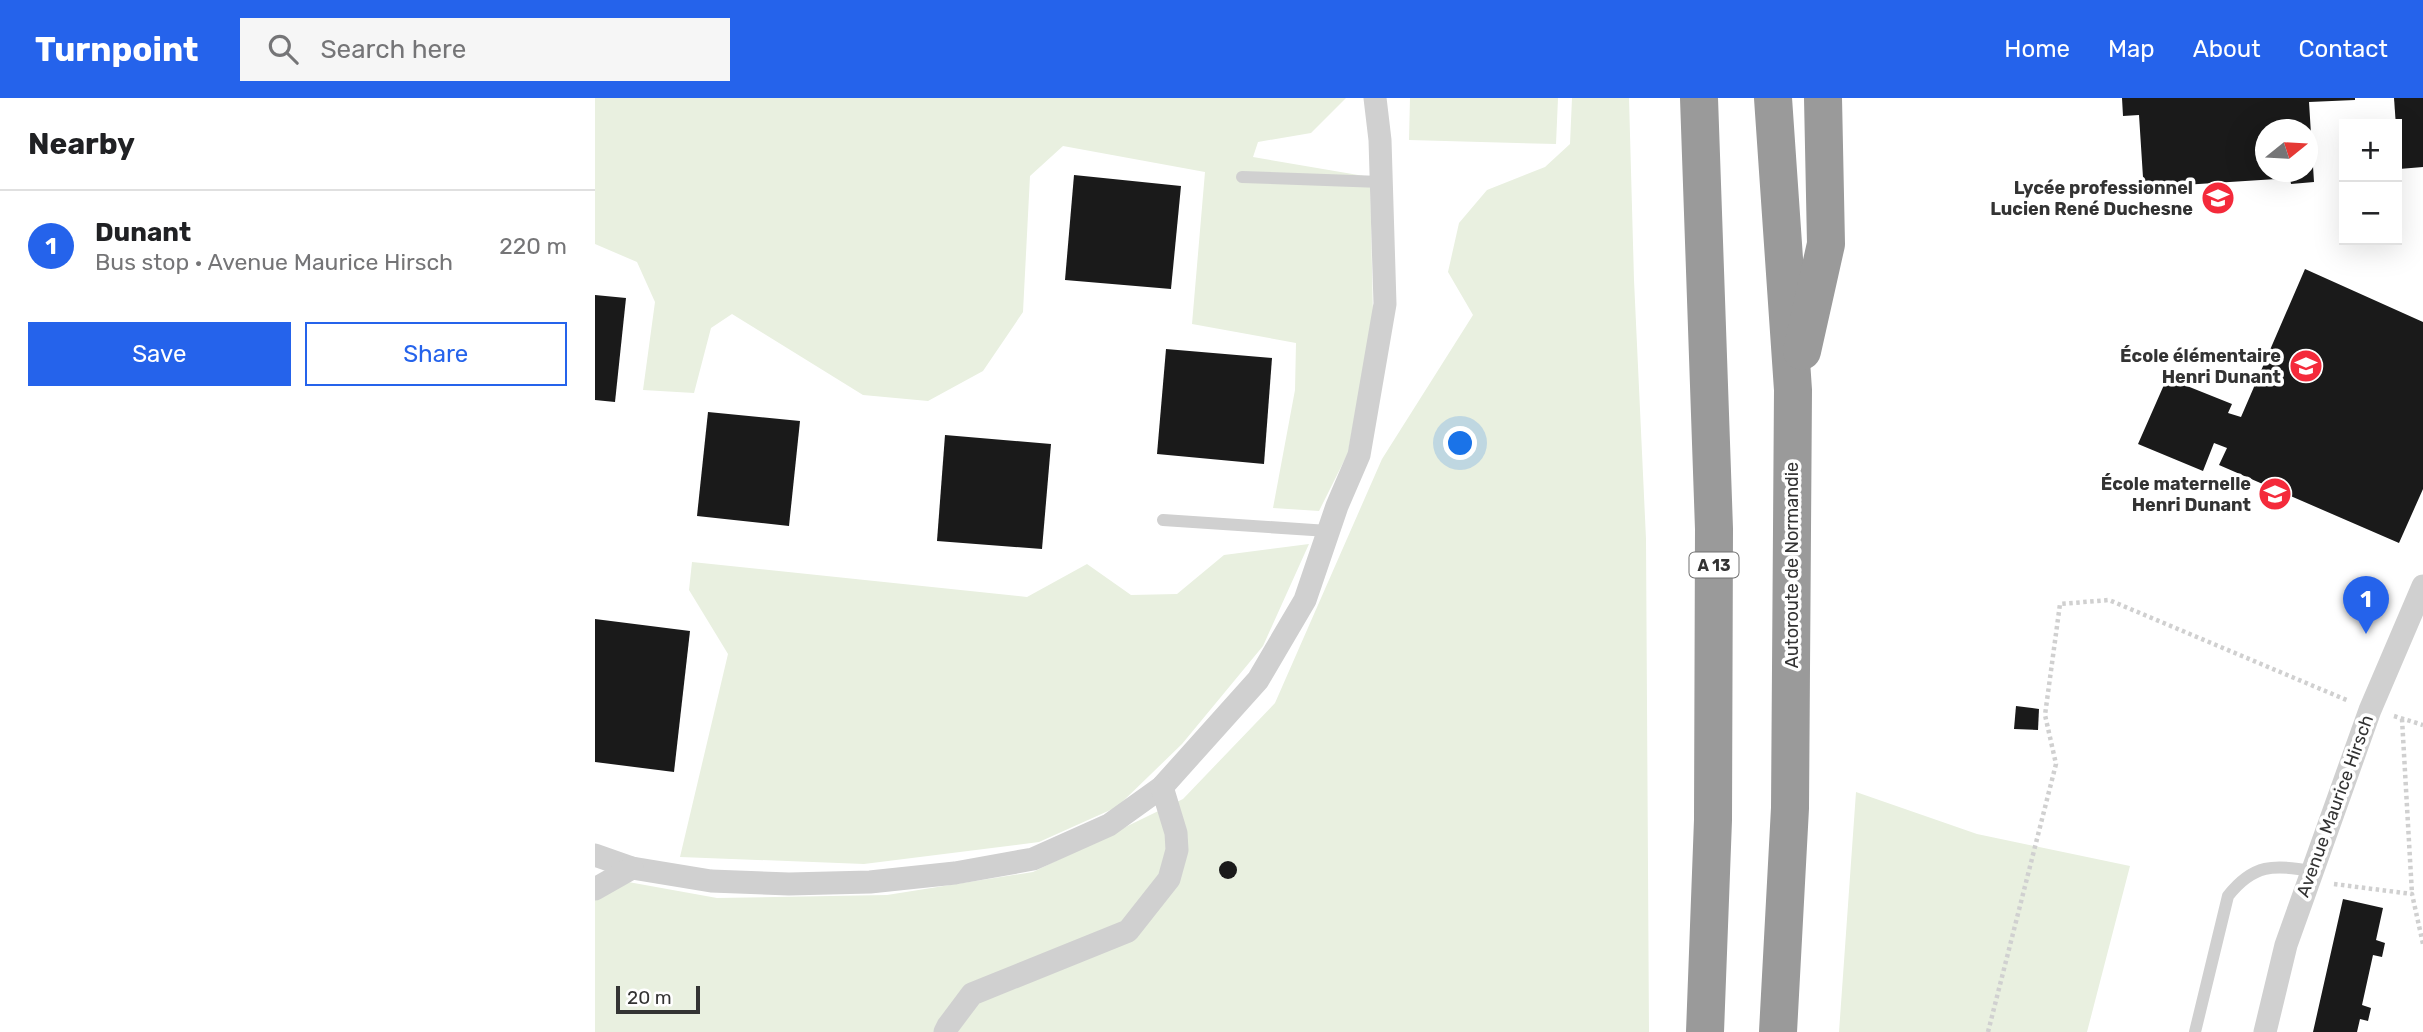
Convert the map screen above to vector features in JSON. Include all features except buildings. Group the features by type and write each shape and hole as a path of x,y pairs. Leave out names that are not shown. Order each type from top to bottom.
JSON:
{"highway":[{"name":"A 13","path":"1699,98 1714,529 1713,820 1705,1032"},
{"name":"Autoroute de Normandie","path":"1773,98 1793,390 1790,808 1778,1032"},
{"path":"1793,390 1826,244 1823,98"}],"street":[{"path":"595,855 632,868 711,881 789,884 870,882 955,873 1033,859 1109,825 1162,787 1258,680 1305,600 1328,531 1359,455 1385,304 1375,98"},
{"name":"Avenue Maurice Hirsch","path":"2265,1032 2286,945 2310,876 2370,710 2423,586"},
{"path":"945,1032 972,994 1128,931 1169,879 1177,850 1177,833 1162,787"},
{"path":"595,889 632,868"}],"lane":[{"path":"1242,177 1381,182"},
{"path":"1163,520 1328,531"},
{"path":"2195,1032 2228,896 2240,880 2259,869 2282,866 2310,876"}],"path":[{"path":"1988,1032 2056,764 2045,715 2060,604 2109,600 2370,710"},
{"path":"2402,719 2412,894 2423,944"},
{"path":"2310,876 2412,894"}],"green space":[{"path":"595,98 1346,98 1311,133 1258,142 1253,157 1370,177 1373,315 1348,453 1319,511 1273,508 1295,390 1296,343 1192,324 1205,172 1063,146 1030,176 1023,312 983,371 928,401 863,395 732,314 711,328 694,393 643,390 655,302 637,262 595,244"},
{"path":"1410,98 1558,98 1556,144 1409,140"},
{"path":"1572,98 1629,98 1646,539 1649,1032 595,1032 595,876 717,898 887,895 1033,872 1183,799 1275,703 1382,459 1473,315 1448,272 1459,223 1487,190 1545,167 1570,144"},
{"path":"1309,544 1263,646 1182,744 1117,807 1039,842 864,864 680,857 728,654 689,590 692,562 1027,597 1087,564 1131,595 1177,594 1224,555"},
{"path":"1856,792 1977,834 2130,866 2087,1032 1839,1032"}],"place":[{"name":"Lycée professionnel Lucien René Duchesne","path":"2218,198"},
{"name":"École élémentaire Henri Dunant","path":"2306,366"},
{"name":"École maternelle Henri Dunant","path":"2275,494"},
{"name":"Dunant","path":"2366,634"}]}
